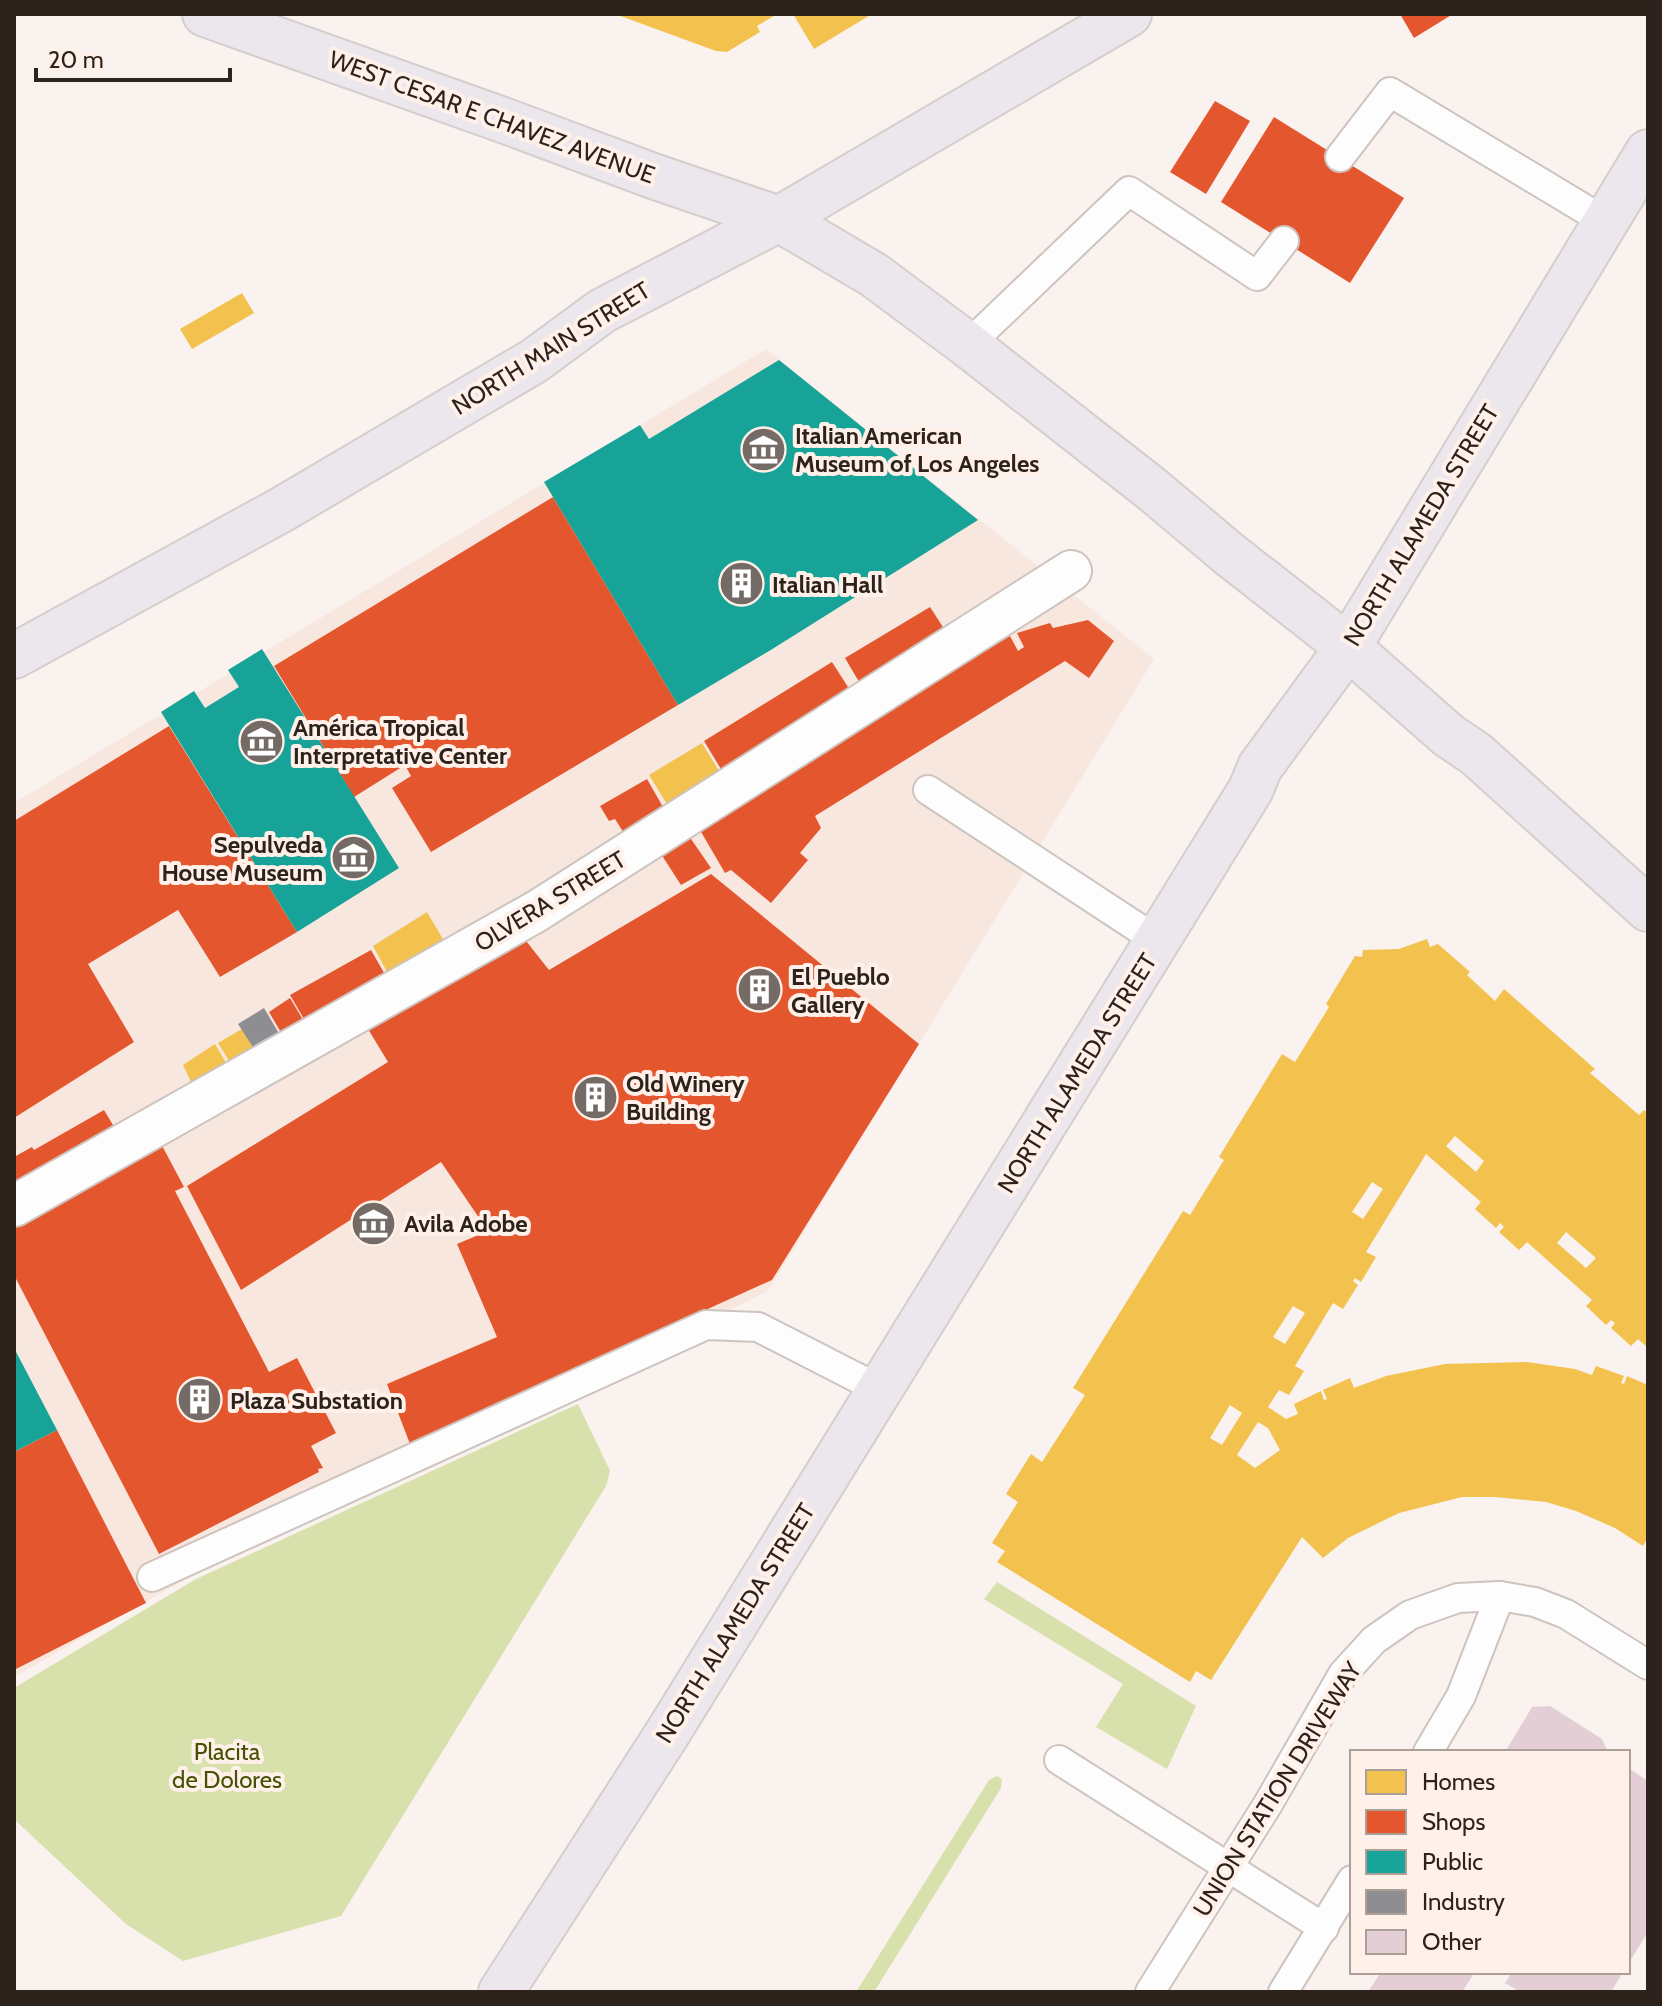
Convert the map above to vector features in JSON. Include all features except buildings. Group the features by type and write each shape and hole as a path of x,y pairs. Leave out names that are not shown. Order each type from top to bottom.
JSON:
{"main road":[{"name":"WEST CESAR E CHAVEZ AVENUE","path":"205,14 779,219 874,275 1153,490 1348,647 1448,735 1476,754 1648,909"},
{"name":"NORTH MAIN STREET","path":"14,656 294,502 534,361 602,311 779,219 1129,14"},
{"name":"NORTH ALAMEDA STREET","path":"501,1992 667,1734 881,1390 1251,789 1260,767 1348,647 1648,152"}],"street":[{"name":"OLVERA STREET","path":"14,1206 537,911 1071,571"}],"lane":[{"path":"1340,157 1390,92 1606,222"},
{"path":"968,345 1129,191 1257,276 1284,241"},
{"path":"928,790 1158,941"},
{"path":"152,1577 706,1325 758,1327 881,1390"},
{"path":"1429,1750 1461,1696 1500,1596"},
{"name":"UNION STATION DRIVEWAY","path":"1150,1992 1268,1804 1343,1674 1374,1640 1410,1615 1458,1598 1500,1596 1535,1602 1566,1614 1648,1665"},
{"path":"1059,1760 1324,1928"},
{"path":"1283,1992 1350,1883"}],"shaded area":[{"path":"766,349 1154,659 768,1291 193,1575 14,1677 14,803"}],"green space":[{"name":"Placita de Dolores","path":"578,1404 610,1471 606,1486 341,1916 183,1961 126,1924 14,1819 14,1688 196,1579"},
{"path":"997,1582 1196,1706 1167,1769 1096,1727 1123,1684 984,1599"},
{"path":"997,1776 1002,1779 1001,1788 874,1992 856,1992 989,1780"}],"place":[{"name":"Italian American Museum of Los Angeles","path":"764,449"},
{"name":"Italian Hall","path":"741,584"},
{"name":"América Tropical Interpretative Center","path":"262,741"},
{"name":"Sepulveda House Museum","path":"354,858"},
{"name":"El Pueblo Gallery","path":"760,990"},
{"name":"Old Winery Building","path":"595,1097"},
{"name":"Avila Adobe","path":"373,1223"},
{"name":"Plaza Substation","path":"199,1400"}]}
